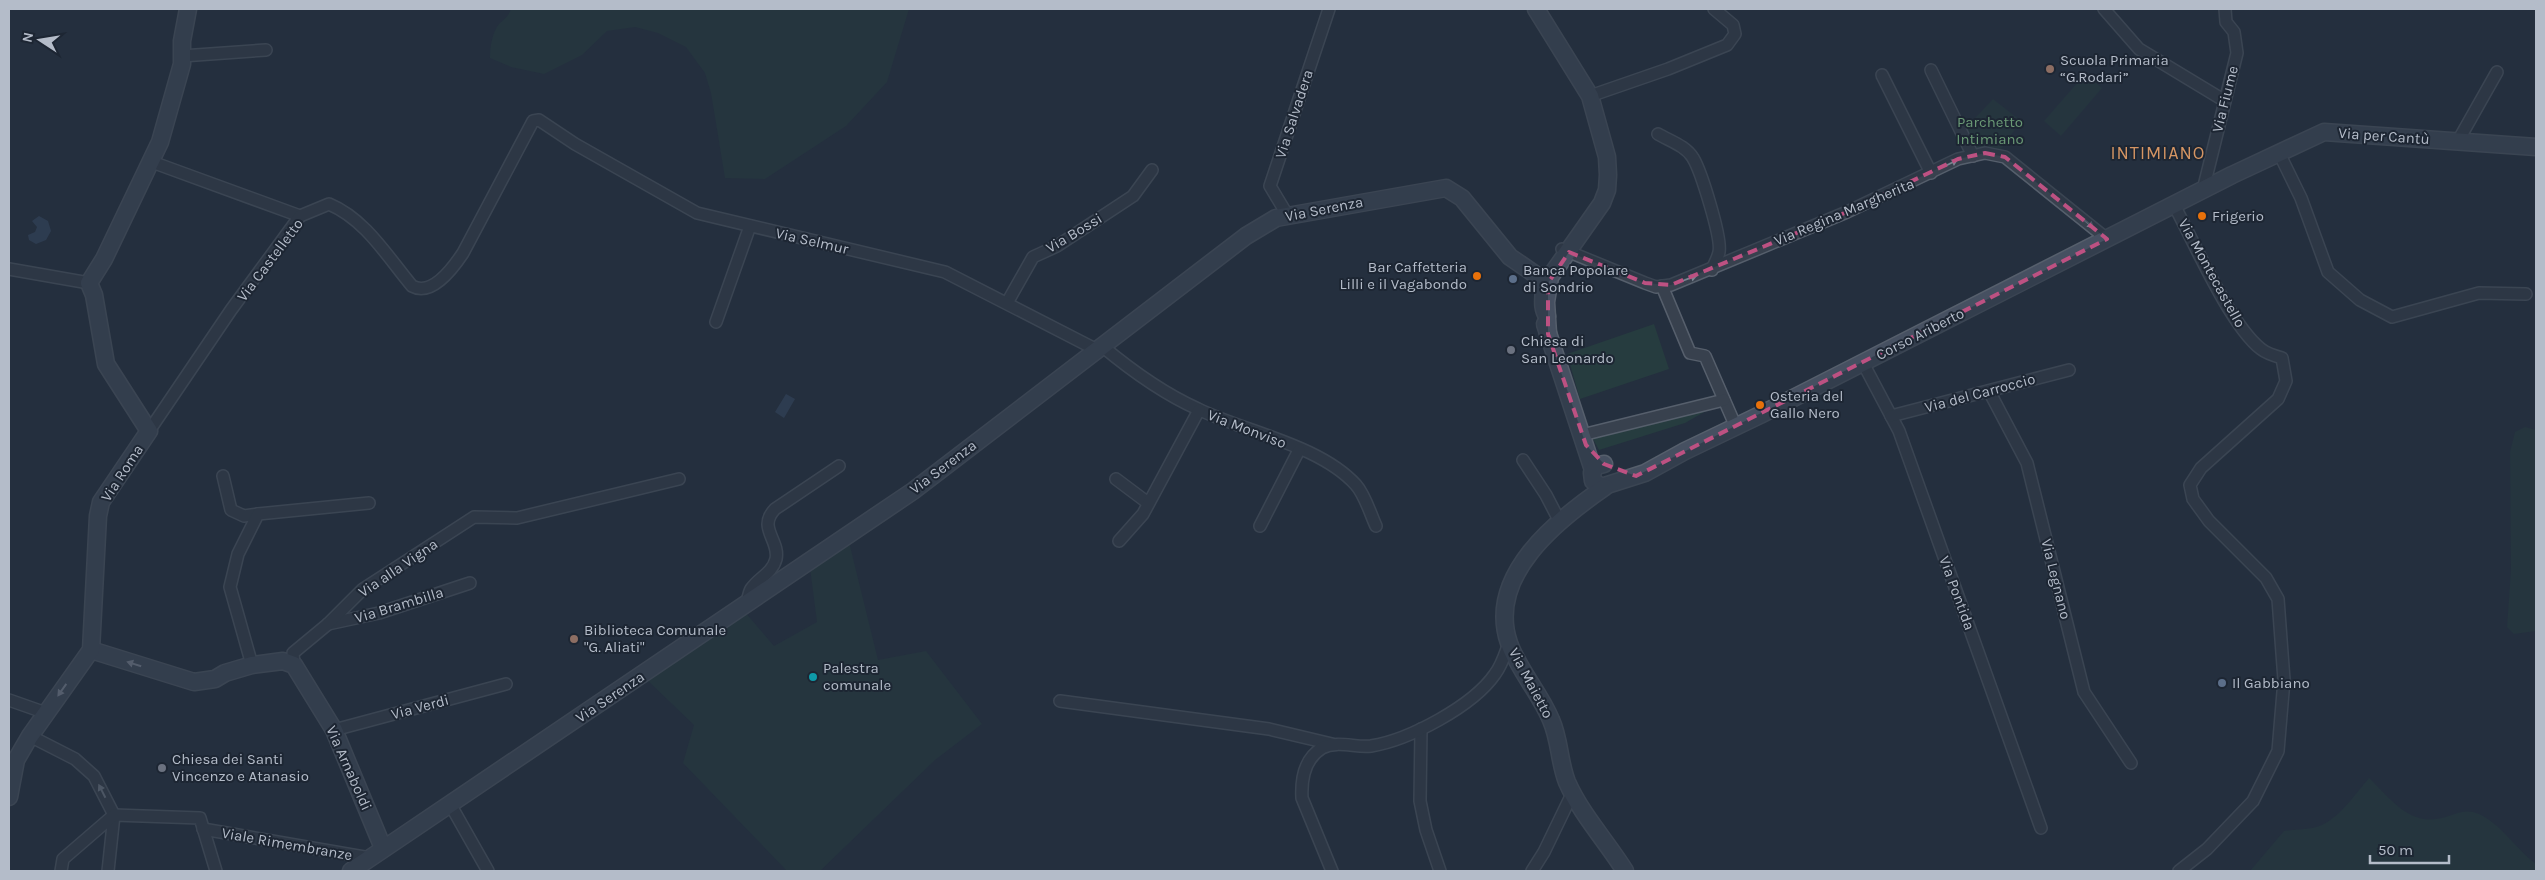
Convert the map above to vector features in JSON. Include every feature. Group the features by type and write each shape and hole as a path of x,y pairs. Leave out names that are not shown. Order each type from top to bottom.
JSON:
{"street":[{"path":"9,269 90,283 104,259 152,162 167,122 182,56 188,9"},
{"name":"Via Salvadera","path":"1288,216 1270,186 1329,9"},
{"path":"1536,9 1590,96 1607,156 1608,175 1607,190 1595,214 1565,251 1550,276 1547,316 1548,334"},
{"path":"1590,96 1668,69 1727,45 1735,34 1733,25 1714,9"},
{"path":"2104,9 2139,49 2225,101"},
{"name":"Via Fiume","path":"2203,190 2237,53 2234,32 2226,22 2225,9"},
{"path":"182,56 266,50"},
{"path":"1931,70 1973,156"},
{"path":"2458,141 2497,72"},
{"path":"1882,75 1931,173"},
{"name":"Via Selmur","path":"533,121 539,120 575,144 697,212 945,272 1100,348"},
{"name":"Via Castelletto","path":"149,431 242,294 300,216 329,204 342,209 359,221 412,286 419,290 429,288 454,266 464,253 533,121"},
{"name":"Via per Cantù","path":"2203,190 2324,132 2536,147"},
{"path":"1658,134 1684,148 1693,158 1720,242 1719,252 1712,270"},
{"name":"Via Regina Margherita","path":"1565,251 1645,283 1662,286 1671,285 1712,270 1931,173 1958,159 1985,153 2005,157 2107,239"},
{"path":"2279,153 2301,198 2328,272 2360,300 2392,316 2479,293 2526,294"},
{"path":"152,162 300,216"},
{"name":"Via Bossi","path":"1007,303 1033,256 1057,246 1133,196 1152,170"},
{"name":"Via Serenza","path":"351,871 913,492 1246,236 1276,218 1446,188 1462,198 1510,257 1537,276"},
{"name":"Corso Ariberto","path":"1603,475 1636,476 2203,190"},
{"name":"Via Montecastello","path":"2174,205 2228,307 2262,350 2282,358 2286,382 2278,400 2201,468 2190,486 2193,499 2209,521 2266,578 2278,599 2284,680 2278,751 2253,801 2207,849 2179,871"},
{"path":"716,322 750,226"},
{"path":"1565,251 1537,276 1536,298 1584,440 1603,475"},
{"path":"1537,276 1544,284 1543,305 1547,316"},
{"name":"Via Roma","path":"90,283 94,295 106,364 149,431 101,502 98,516 91,650"},
{"path":"1662,286 1690,353 1705,356 1736,427"},
{"name":"Via Monviso","path":"1100,348 1157,388 1199,410 1248,428 1328,463 1356,485 1376,526"},
{"name":"Via Pontida","path":"1863,363 1899,431 2041,828"},
{"name":"Via del Carroccio","path":"1891,416 2068,370"},
{"name":"Via Legnano","path":"1989,391 2027,463 2084,692 2131,763"},
{"path":"1584,440 1724,400"},
{"path":"1119,541 1143,514 1199,410"},
{"path":"1260,526 1299,450"},
{"path":"1522,460 1546,495 1560,522"},
{"path":"747,604 751,589 772,570 776,558 767,524 768,517 775,509 839,466"},
{"name":"Via Maietto","path":"1603,475 1578,506 1537,546 1513,578 1505,613 1509,643 1552,720 1558,736 1567,781 1625,871"},
{"path":"223,476 231,510 244,516 369,503"},
{"name":"Via alla Vigna","path":"294,665 294,653 328,624 363,589 474,517 517,518 679,479"},
{"path":"1116,479 1148,503"},
{"path":"252,665 230,587 238,554 258,514"},
{"name":"Via Brambilla","path":"328,624 379,613 470,583"},
{"path":"1332,871 1302,798 1301,785 1310,758 1324,747 1336,745 1369,746 1390,742 1421,729 1478,692 1494,675 1509,643"},
{"path":"9,797 16,760 30,736 91,650 194,682 206,682 225,673 252,665 283,661 294,665"},
{"name":"Via Arnaboldi","path":"294,665 334,730 383,848"},
{"name":"Via Verdi","path":"334,730 506,684"},
{"path":"9,700 46,713"},
{"path":"1060,701 1268,729 1336,745"},
{"path":"1421,729 1420,801 1426,830 1440,871"},
{"path":"30,736 75,759 94,776 114,815 108,871"},
{"path":"1532,871 1544,852 1573,792"},
{"path":"450,804 488,871"},
{"path":"61,871 63,860 114,815 200,818 216,871"},
{"name":"Viale Rimembranze","path":"203,830 370,858"}],"highlighted area":[{"path":"1985,153 2005,157 2107,239 1636,476 1604,464 1586,445 1548,334 1548,283 1569,252 1645,283 1671,285 1847,212 1958,159"}],"green space":[{"path":"511,9 909,9 887,82 846,126 765,179 725,178 711,93 705,73 686,47 658,33 635,27 607,31 582,55 544,74 511,67 490,58 493,36 499,24"},
{"path":"2085,74 2102,88 2061,136 2044,121"},
{"name":"Parchetto Intimiano","path":"1993,99 2021,121 2001,149 2007,154 1974,156 1962,132"},
{"path":"1654,324 1669,369 1580,399 1567,354"},
{"path":"1713,407 1685,423 1599,450 1592,437"},
{"path":"2525,427 2536,430 2536,631 2514,634 2507,627 2511,569 2510,452 2515,432"},
{"path":"849,542 878,660 926,651 982,724 935,760 820,871 787,871 683,763 694,725 644,677 744,611 774,646 817,622 810,568"},
{"path":"2369,778 2395,804 2414,816 2424,819 2436,819 2468,811 2487,818 2536,864 2536,871 2250,871 2284,831 2313,828 2329,821 2348,804"}],"water":[{"path":"39,216 48,221 51,231 46,240 36,244 29,240 28,235 35,232 37,227 32,221"},
{"path":"786,394 795,399 784,418 775,412"}],"place":[{"name":"Scuola Primaria “G.Rodari”","path":"2050,69"},
{"name":"Frigerio","path":"2202,216"},
{"name":"Bar Caffetteria Lilli e il Vagabondo","path":"1477,276"},
{"name":"Banca Popolare di Sondrio","path":"1513,279"},
{"name":"Chiesa di San Leonardo","path":"1511,350"},
{"name":"Osteria del Gallo Nero","path":"1760,405"},
{"name":"Biblioteca Comunale \"G. Aliati\"","path":"574,639"},
{"name":"Palestra comunale","path":"813,677"},
{"name":"Il Gabbiano","path":"2222,683"},
{"name":"Chiesa dei Santi Vincenzo e Atanasio","path":"162,768"}],"district":[{"name":"INTIMIANO","path":"2158,153"}]}
